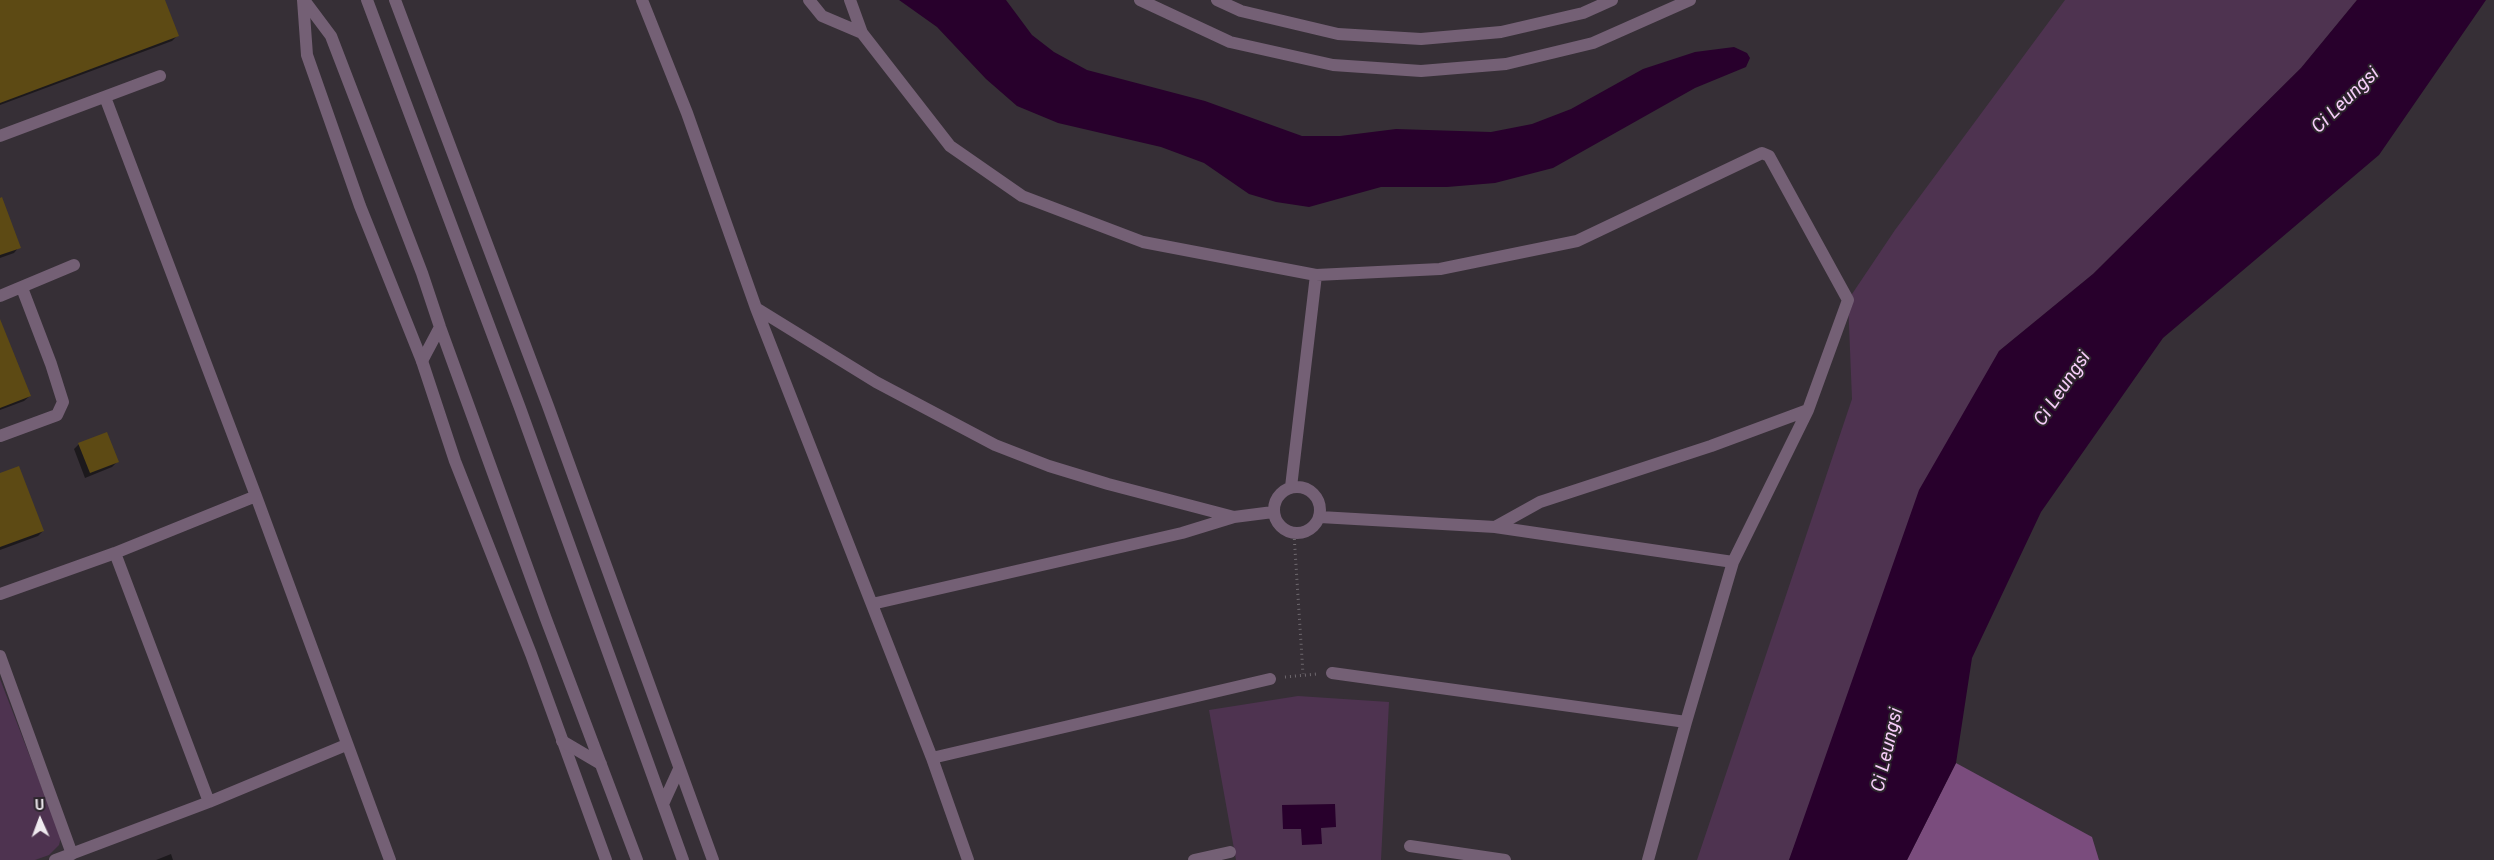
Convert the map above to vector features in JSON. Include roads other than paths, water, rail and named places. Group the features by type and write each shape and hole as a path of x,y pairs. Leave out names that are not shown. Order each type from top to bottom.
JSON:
{"street":[{"path":"304,0 331,36 422,272 440,327 637,860"},
{"path":"304,0 307,55 360,206 422,362 455,461 531,654 606,860"},
{"path":"367,0 520,408 683,860"},
{"path":"395,0 545,396 678,769 713,860"},
{"path":"642,0 687,113 756,308 932,758 968,860"},
{"path":"809,0 822,16 862,33"},
{"path":"850,0 862,33 950,146 1022,196 1143,242 1316,275 1440,269 1576,241 1762,153 1769,156 1848,300 1808,410 1733,562 1648,860"},
{"path":"1140,0 1230,42 1333,65 1421,71 1506,64 1593,43 1690,0"},
{"path":"1217,0 1241,11 1338,34 1421,39 1501,32 1583,13 1612,0"},
{"path":"0,136 160,76"},
{"path":"105,97 256,496 390,860"},
{"path":"0,296 74,265"},
{"path":"1291,487 1316,275"},
{"path":"0,436 57,415 63,402 63,395 22,288"},
{"path":"756,308 931,414 995,445 1082,476 1234,517"},
{"path":"422,362 440,327"},
{"path":"1495,527 1540,502 1711,446 1808,410"},
{"path":"1291,487 1308,489 1319,501 1320,517 1310,530 1294,534 1280,527 1273,512 1277,496 1291,487"},
{"path":"0,594 115,553 256,496"},
{"path":"872,604 1182,533 1234,517 1273,512"},
{"path":"1320,517 1495,527 1733,562"},
{"path":"115,553 209,802"},
{"path":"0,656 72,854"},
{"path":"1332,673 1686,722"},
{"path":"932,758 1270,679"},
{"path":"562,741 601,764"},
{"path":"56,860 209,802 346,744"},
{"path":"663,804 678,769"},
{"path":"1410,846 1505,860"},
{"path":"1194,860 1230,852"}],"water":[{"path":"899,0 1006,0 1032,35 1054,52 1087,70 1205,101 1302,136 1340,136 1396,129 1491,132 1532,124 1571,109 1643,69 1695,52 1734,47 1747,53 1750,58 1746,67 1695,88 1553,168 1495,183 1447,187 1381,187 1309,207 1276,202 1249,194 1204,163 1161,147 1058,123 1017,106 986,79 937,27"},
{"name":"Ci Leungsi","path":"2357,0 2486,0 2379,155 2163,338 2041,512 1972,658 1956,763 1907,860 1789,860 1919,490 1999,351 2093,274 2301,68"},
{"path":"1335,804 1336,827 1321,828 1322,844 1302,845 1301,829 1283,829 1282,805"}]}
